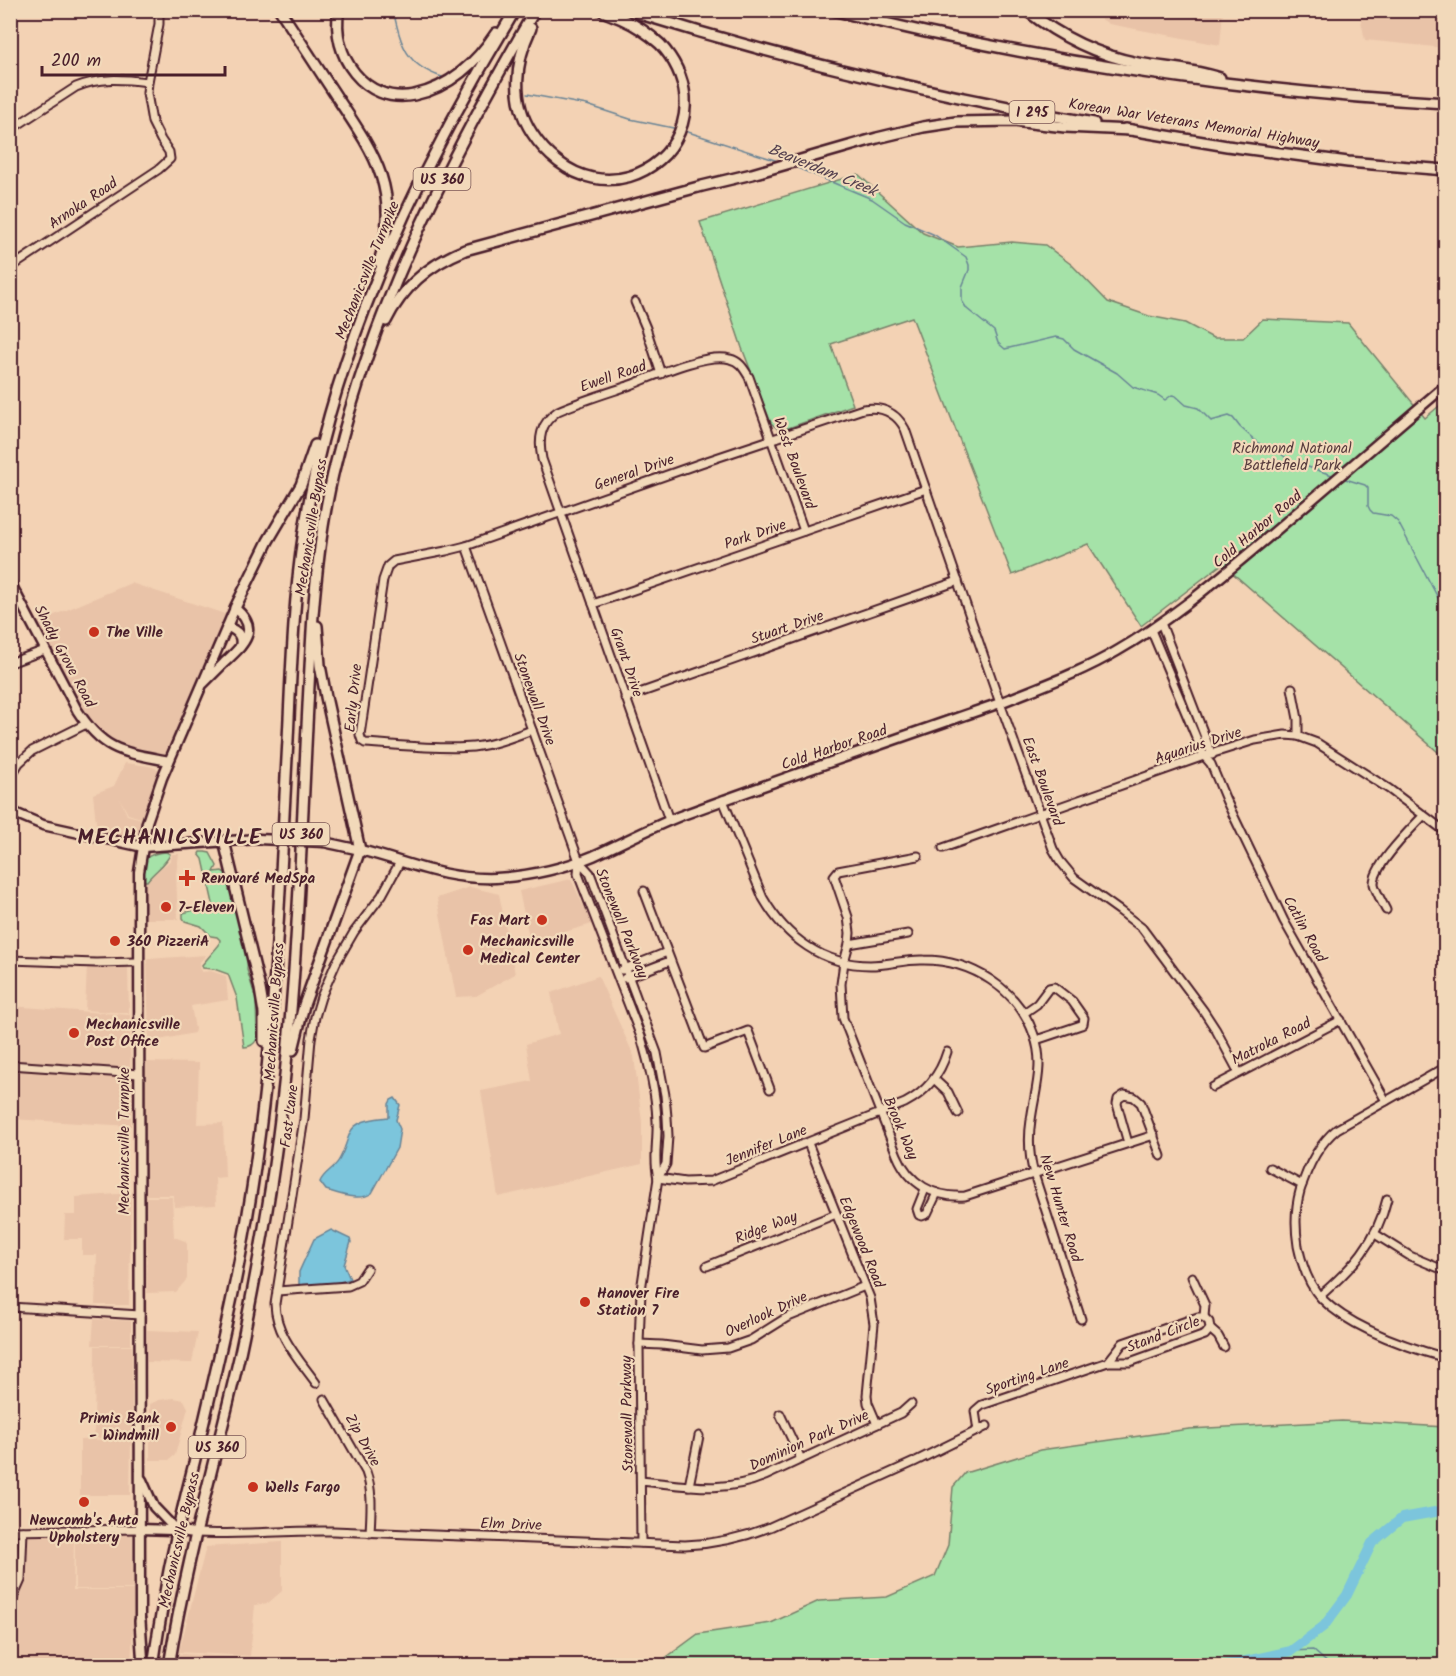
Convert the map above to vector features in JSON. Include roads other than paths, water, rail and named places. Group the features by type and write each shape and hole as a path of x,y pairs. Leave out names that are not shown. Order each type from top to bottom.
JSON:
{"highway":[{"path":"280,10 369,147 382,174 385,188 388,212 385,242 349,355"},
{"path":"339,10 337,22 339,43 351,70 372,87 392,95 410,96 438,87 460,73 487,45 510,10"},
{"name":"Mechanicsville Turnpike","path":"339,384 379,276 415,194 460,106 515,10"},
{"name":"Mechanicsville Bypass","path":"169,1665 195,1533 250,1305 278,1138 289,1041 315,582 331,483 341,441 368,356 407,255 446,172 491,86 535,10"},
{"path":"540,10 523,46 519,64 517,81 523,116 529,129 542,146 567,168 586,176 617,179 647,170 673,145 680,131 685,109 684,87 680,73 666,50 636,26 601,10"},
{"name":"Korean War Veterans Memorial Highway","path":"627,10 706,34 878,78 1035,112 1227,146 1347,162 1446,170"},
{"path":"832,10 922,32 1043,56 1147,73 1317,93 1446,103"},
{"path":"1026,10 1067,38 1103,53 1137,63 1199,71 1242,85"},
{"path":"341,441 393,307 412,282 450,256 904,131 956,122 1014,121 1065,127 1131,130"},
{"path":"235,608 268,541 302,485 339,384"},
{"name":"Mechanicsville Bypass","path":"153,1665 177,1531 217,1366 248,1216 262,1116 273,1009 298,568 317,464 339,384"},
{"path":"278,1138 296,1031 360,850 328,709 319,654 317,621 322,530"},
{"path":"225,841 262,999 265,1030 262,1116"},
{"path":"140,1621 143,1665"}],"main road":[{"name":"Cold Harbor Road","path":"10,812 43,825 143,847 258,839 324,842 451,876 498,878 540,873 579,861 669,820 723,800 1000,703 1092,664 1151,630 1230,570 1446,385"},
{"name":"Shady Grove Road","path":"10,582 86,724 102,741 118,750 169,761"},
{"name":"Mechanicsville Turnpike","path":"140,1621 138,888 147,822 154,800 235,608"},
{"path":"203,684 240,648 247,638 248,630 244,617 235,608"},
{"path":"227,627 239,634 240,648"},
{"path":"140,1477 154,1507 177,1531"},
{"name":"Elm Drive","path":"140,1529 195,1533"}],"street":[{"path":"10,130 76,87 86,83 111,79 148,82 159,24 159,10"},
{"name":"Arnoka Road","path":"10,268 159,169 170,159 152,122 148,82"},
{"path":"635,302 661,374"},
{"name":"Ewell Road","path":"561,512 540,450 541,432 547,420 558,411 704,360 729,358 743,367 759,404"},
{"name":"West Boulevard","path":"759,404 804,531"},
{"name":"General Drive","path":"379,604 383,580 391,563 466,546 772,439 870,408 884,410 897,417 905,429 910,444"},
{"name":"East Boulevard","path":"910,444 1053,849 1066,870 1083,886 1120,910 1142,928 1203,1010 1239,1073"},
{"name":"Park Drive","path":"593,604 926,489"},
{"name":"Grant Drive","path":"561,512 669,820"},
{"name":"Stonewall Drive","path":"466,546 579,861"},
{"name":"Stuart Drive","path":"625,698 958,581"},
{"name":"Early Drive","path":"379,604 360,738 365,743 474,747 532,730"},
{"path":"1161,623 1213,753 1211,764"},
{"name":"Catlin Road","path":"1151,630 1204,756 1211,764 1273,900 1386,1101"},
{"path":"10,663 45,650"},
{"path":"1292,688 1298,719 1298,736"},
{"path":"10,778 19,763 32,751 86,724"},
{"name":"Aquarius Drive","path":"943,848 1213,753 1270,737 1298,736 1317,743 1389,789 1446,832"},
{"name":"New Hunter Road","path":"723,800 763,898 778,921 808,948 820,955 844,962 871,965 924,960 953,963 976,972 999,986 1024,1013 1036,1040 1039,1077 1029,1137 1030,1161 1082,1319"},
{"path":"1386,910 1374,884 1378,870 1423,816"},
{"name":"Brook Way","path":"918,856 838,871 834,879 848,917 850,933 841,984 843,1018 900,1164 915,1182 937,1193 955,1197 965,1196 1154,1135"},
{"name":"Stonewall Parkway","path":"579,861 590,873 657,1053 665,1095 668,1136 666,1164 658,1178 642,1280 639,1344 641,1543"},
{"name":"Stonewall Parkway","path":"579,861 578,874 641,1037 652,1081 657,1123 655,1165 658,1178"},
{"name":"Fast Lane","path":"316,1383 279,1329 275,1313 304,1119 311,1039 321,997 336,963 354,932 382,895 400,862"},
{"path":"644,891 704,1048 748,1031 770,1089"},
{"path":"849,944 908,934"},
{"path":"616,973 667,952"},
{"path":"10,960 138,962"},
{"path":"619,980 670,961"},
{"path":"1024,1013 1037,1004 1049,988 1054,987 1072,1001 1084,1018 1081,1025 1036,1040"},
{"name":"Matroka Road","path":"1214,1087 1341,1020"},
{"path":"947,1052 934,1079 948,1092 957,1113"},
{"path":"10,1065 139,1074"},
{"path":"1446,1067 1329,1135 1317,1150 1302,1185 1296,1212 1297,1238 1302,1263 1320,1296 1344,1316 1364,1327 1403,1344 1446,1358"},
{"name":"Jennifer Lane","path":"658,1178 684,1182 711,1181 912,1100 934,1079"},
{"path":"1128,1143 1117,1104 1118,1099 1124,1095 1134,1097 1141,1103 1161,1156"},
{"name":"Edgewood Road","path":"808,1143 870,1298 874,1324 867,1395 877,1424"},
{"path":"1270,1168 1302,1185"},
{"path":"925,1189 917,1209 919,1215 927,1214 937,1193"},
{"path":"1320,1296 1349,1269 1375,1234 1387,1199"},
{"name":"Ridge Way","path":"707,1266 836,1214"},
{"path":"1375,1234 1410,1256 1446,1271"},
{"path":"277,1291 348,1286 359,1281 366,1269"},
{"path":"1192,1277 1205,1305 1204,1317"},
{"name":"Overlook Drive","path":"639,1344 702,1350 728,1348 751,1340 786,1318 865,1286"},
{"path":"10,1307 140,1315"},
{"name":"Stand Circle","path":"1198,1317 1204,1317 1209,1322 1210,1329 1206,1335 1130,1362 1108,1362 1123,1343 1198,1317"},
{"path":"1210,1329 1218,1336 1224,1347"},
{"name":"Sporting Lane","path":"978,1431 975,1414 978,1407 1108,1362"},
{"name":"Zip Drive","path":"324,1399 369,1480 370,1533"},
{"name":"Dominion Park Drive","path":"641,1481 717,1488 743,1484 901,1413 911,1404"},
{"path":"780,1414 801,1459"},
{"name":"Elm Drive","path":"195,1533 232,1534 303,1530 702,1544 735,1539 754,1533 914,1462 987,1426"},
{"path":"689,1485 699,1436"},
{"name":"Elm Drive","path":"10,1532 140,1529"},
{"path":"10,1605 21,1580 23,1531"}],"water":[{"path":"395,1098 400,1105 396,1120 400,1129 397,1148 372,1193 356,1197 326,1190 320,1182 339,1160 353,1128 362,1122 389,1117 389,1104"},
{"path":"331,1230 350,1239 344,1265 350,1279 332,1284 302,1286 299,1284 299,1272 314,1239"}],"waterway":[{"name":"Beaverdam Creek","path":"393,10 402,43 412,59 420,66 442,77"},
{"name":"Beaverdam Creek","path":"527,94 587,105 630,119 678,129"},
{"name":"Beaverdam Creek","path":"685,131 781,162"},
{"name":"Beaverdam Creek","path":"793,166 872,199 905,222 935,235 966,257 969,270 962,287 962,301 967,309 994,331 998,343 1005,349 1056,337 1064,339 1074,349 1117,373 1133,387 1158,395 1165,400 1172,395 1176,396 1186,405 1198,408 1211,421 1229,416 1258,443 1280,453 1290,461 1335,476"},
{"name":"Beaverdam Creek","path":"1342,478 1365,485 1368,488 1370,510 1373,513 1391,516 1398,522 1446,613"},
{"path":"1218,1666 1291,1651 1324,1626 1347,1595 1372,1543 1402,1518 1446,1510"},
{"path":"1291,1651 1313,1650 1331,1666"}],"place":[{"name":"The Ville","path":"94,632"},
{"name":"Renovaré MedSpa","path":"187,878"},
{"name":"7-Eleven","path":"166,907"},
{"name":"Fas Mart","path":"542,920"},
{"name":"360 PizzeriA","path":"115,941"},
{"name":"Mechanicsville Medical Center","path":"468,950"},
{"name":"Mechanicsville Post Office","path":"74,1033"},
{"name":"Hanover Fire Station 7","path":"585,1302"},
{"name":"Primis Bank - Windmill","path":"171,1427"},
{"name":"Wells Fargo","path":"253,1487"},
{"name":"Newcomb's Auto Upholstery","path":"84,1502"}],"district":[{"name":"MECHANICSVILLE","path":"170,837"}],"park label":[{"name":"Richmond National Battlefield Park","path":"1292,456"}]}
